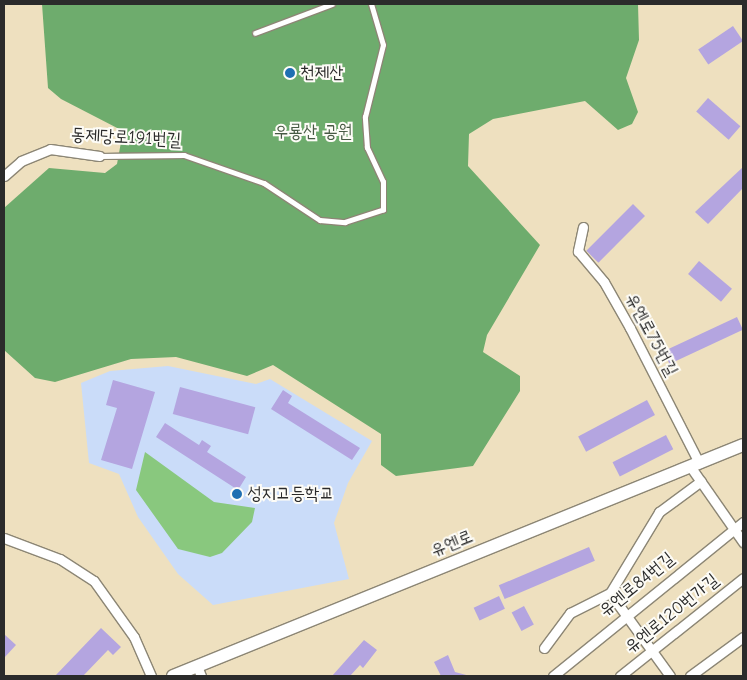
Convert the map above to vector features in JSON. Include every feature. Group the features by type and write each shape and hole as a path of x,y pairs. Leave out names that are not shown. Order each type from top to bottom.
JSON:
{"main road":[{"name":"유엔로","path":"173,676 199,671 743,445"}],"street":[{"name":"동제당로191번길","path":"4,176 21,161 50,149 100,156"},
{"name":"유엔로75번길","path":"583,226 578,251 604,282 630,328 695,464"},
{"path":"695,464 701,481 743,542"},
{"path":"544,648 570,613 610,593 659,512 701,481"},
{"name":"유엔로84번길","path":"553,676 743,522"},
{"path":"4,538 60,559 94,581 134,637 151,676"},
{"name":"유엔로120번가길","path":"620,676 743,578"},
{"path":"610,593 670,676"},
{"path":"690,676 743,637"}],"lane":[{"path":"255,33 332,4"},
{"name":"동제당로191번길","path":"100,156 184,155 264,183 320,220 345,222 383,210 383,182 367,148 365,118 383,45 371,4"}],"shaded area":[{"name":"성지고등학교","path":"168,366 256,384 270,379 372,441 348,483 334,523 349,579 213,605 178,574 138,517 119,474 89,463 81,383 110,371"}],"green space":[{"name":"우룡산 공원","path":"42,4 638,4 639,40 626,78 638,112 632,124 618,130 585,101 493,119 469,134 468,166 540,245 487,335 483,352 520,376 520,391 473,466 396,476 381,465 381,434 273,365 247,376 176,357 131,359 55,382 35,378 4,350 4,208 49,168 105,173 117,164 123,131 61,99 48,88"},
{"path":"145,452 214,502 255,508 252,522 222,553 210,557 178,549 136,490"}],"building":[{"path":"733,26 743,41 708,64 698,49"},
{"path":"708,98 740,126 729,140 696,112"},
{"path":"743,167 743,188 708,224 695,212"},
{"path":"633,204 645,216 598,263 586,251"},
{"path":"699,261 732,289 721,302 688,274"},
{"path":"737,317 743,330 670,364 664,351"},
{"path":"113,380 155,392 132,469 101,460 117,408 106,405"},
{"path":"180,387 255,407 248,434 173,414"},
{"path":"283,390 292,396 288,403 360,448 352,460 271,409"},
{"path":"647,400 655,415 586,452 578,437"},
{"path":"165,423 199,445 202,440 211,446 207,452 246,477 238,490 156,437"},
{"path":"666,435 673,449 620,476 613,462"},
{"path":"589,547 595,561 505,599 499,585"},
{"path":"499,596 505,609 480,621 474,608"},
{"path":"524,606 534,625 521,631 512,613"},
{"path":"101,628 121,647 113,655 108,650 83,676 55,676"},
{"path":"4,634 16,645 4,658"},
{"path":"364,640 377,650 363,668 360,665 350,676 332,676"},
{"path":"448,655 455,672 470,676 441,676 434,662"}],"place":[{"name":"천제산","path":"290,73"},
{"name":"성지고등학교","path":"237,494"}]}
